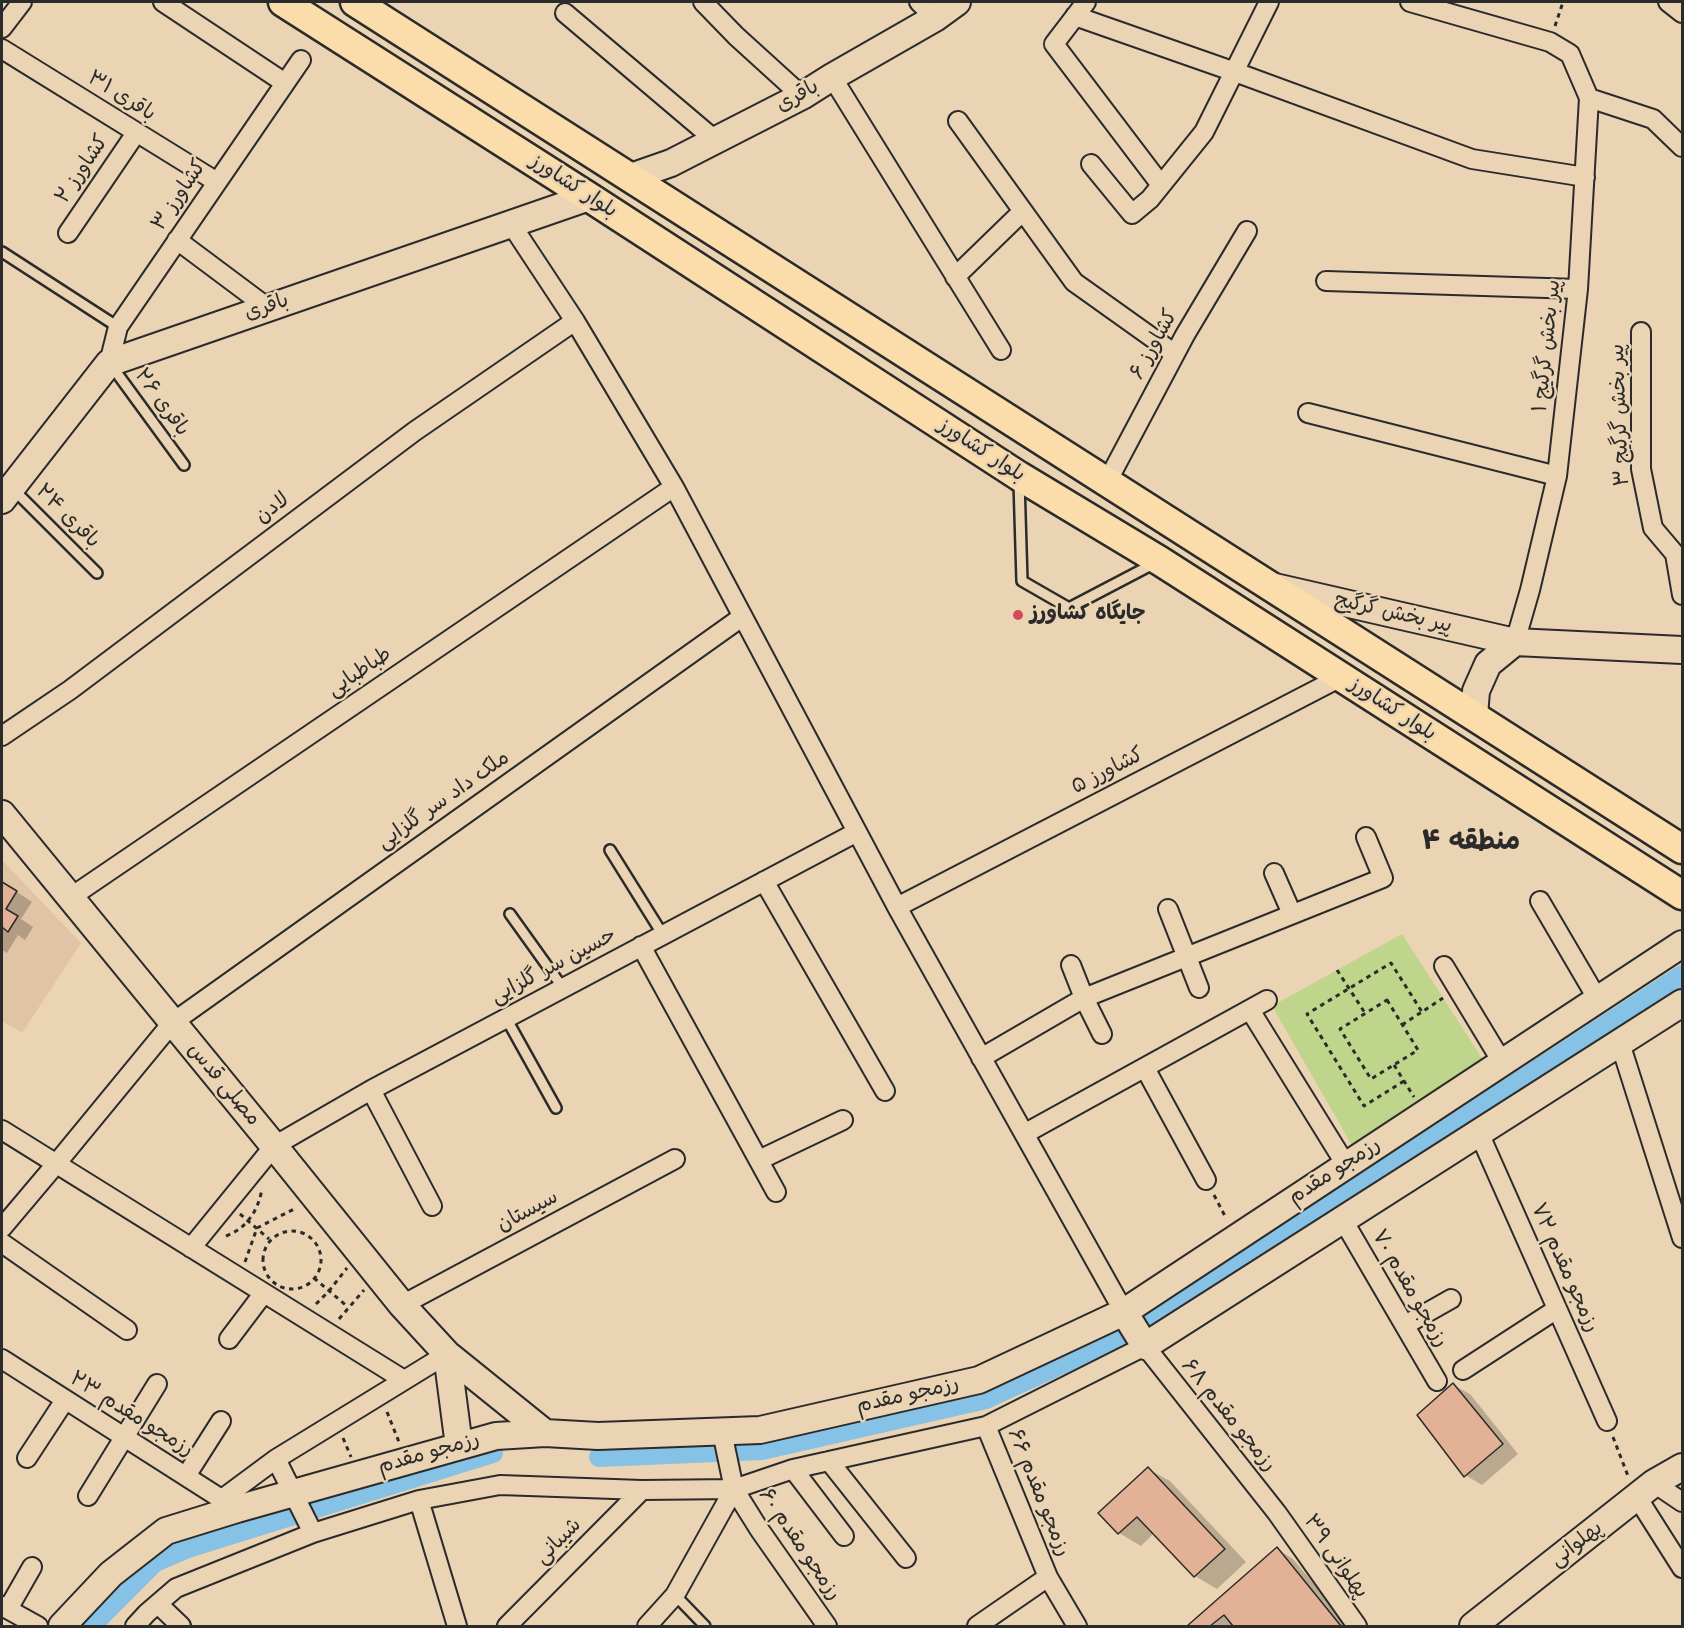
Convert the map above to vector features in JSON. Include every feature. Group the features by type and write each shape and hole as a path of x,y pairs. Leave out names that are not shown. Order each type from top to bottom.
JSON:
{"main road":[{"name":"بلوار کشاورز","path":"283,2 310,12 589,197 1019,476 1160,561 1683,895"},
{"name":"بلوار کشاورز","path":"359,2 1683,849"}],"street":[{"path":"2,28 22,2"},
{"path":"163,2 285,83"},
{"path":"703,2 736,36 802,96"},
{"name":"باقری","path":"631,177 671,163 802,96 927,10 957,2"},
{"path":"1086,2 1054,44 1161,185"},
{"path":"1091,164 1132,214 1149,199 1204,132 1269,2"},
{"path":"1410,2 1445,6 1550,42"},
{"path":"1668,2 1683,13"},
{"path":"565,13 715,140"},
{"path":"1075,16 1472,159 1585,177"},
{"name":"پیر بخش گرگیج ۱","path":"1515,642 1557,476 1578,289 1585,177 1589,98 1570,54 1550,42"},
{"name":"باقری ۳۱","path":"2,49 217,182"},
{"name":"کشاورز ۳","path":"109,363 117,327 301,60"},
{"path":"832,77 1001,350"},
{"path":"1589,98 1653,120 1683,147"},
{"path":"958,121 1074,282 1175,354"},
{"name":"کشاورز ۲","path":"68,233 136,133"},
{"name":"باقری","path":"109,363 589,197"},
{"path":"955,277 1023,211"},
{"path":"511,224 574,321 674,487 897,907 1144,1346"},
{"name":"کشاورز ۶","path":"1107,482 1175,354 1247,231"},
{"path":"177,240 268,308"},
{"path":"1326,281 1578,289"},
{"name":"لادن","path":"2,736 70,690 415,431 574,321"},
{"name":"پیر بخش گرگیج ۳","path":"1641,332 1641,469 1653,528 1675,554 1683,595"},
{"path":"5,489 109,363"},
{"path":"1308,413 1557,476"},
{"name":"طباطبایی","path":"71,897 674,487"},
{"name":"پیر بخش گرگیج","path":"1271,586 1515,642 1683,650"},
{"name":"ملک داد سر گلزایی","path":"2,1228 172,1023 742,617"},
{"path":"1474,716 1476,691 1488,664 1515,642"},
{"name":"کشاورز ۵","path":"897,907 1341,677"},
{"name":"مصلی قدس","path":"2,814 402,1305 447,1353 545,1433"},
{"name":"حسین سر گلزایی","path":"274,1146 371,1090 857,832"},
{"path":"981,1058 1084,998 1383,878 1366,837"},
{"path":"1274,873 1293,914"},
{"path":"764,881 885,1091"},
{"path":"1540,901 1598,1000"},
{"path":"1168,909 1199,988"},
{"name":"رزمجو مقدم","path":"62,1626 111,1574 166,1532 230,1504 293,1494 496,1436 545,1433 598,1437 723,1438 979,1380 1124,1312 1683,944"},
{"path":"641,946 776,1192"},
{"path":"1071,965 1102,1034"},
{"path":"1444,966 1502,1062"},
{"path":"1024,1134 1267,1000"},
{"path":"1250,1010 1346,1165"},
{"name":"رزمجو مقدم","path":"135,1626 176,1588 313,1532 419,1500 500,1485 642,1490 732,1481 986,1426 1144,1346 1620,1043 1678,1012"},
{"path":"1620,1043 1683,1238"},
{"path":"1145,1068 1206,1180"},
{"path":"371,1090 432,1206"},
{"path":"759,1160 843,1120"},
{"path":"2,1130 404,1380"},
{"name":"رزمجو مقدم ۷۲","path":"1479,1133 1607,1420"},
{"path":"191,1248 274,1146"},
{"name":"سیستان","path":"402,1305 675,1159"},
{"name":"رزمجو مقدم ۷۰","path":"1343,1220 1437,1381"},
{"path":"2,1244 127,1330"},
{"path":"229,1339 263,1294"},
{"path":"1405,1325 1451,1299"},
{"path":"1463,1370 1557,1308"},
{"name":"رزمجو مقدم ۶۸","path":"1144,1346 1277,1513"},
{"path":"230,1504 276,1460 447,1353 459,1446"},
{"name":"رزمجو مقدم ۲۳","path":"2,1362 230,1504"},
{"path":"88,1496 157,1384"},
{"path":"27,1458 65,1400"},
{"path":"186,1476 221,1421"},
{"name":"رزمجو مقدم ۶۶","path":"986,1426 1048,1577 1077,1626"},
{"name":"رزمجو مقدم ۶۰","path":"723,1438 732,1481 759,1529 827,1626"},
{"path":"276,1460 313,1532"},
{"path":"829,1461 906,1558"},
{"name":"پهلوانی","path":"1473,1626 1645,1490 1683,1467"},
{"path":"792,1469 844,1536"},
{"path":"646,1626 675,1595 732,1481"},
{"name":"شیبانی","path":"507,1626 642,1490"},
{"path":"1645,1490 1683,1502"},
{"path":"1645,1490 1683,1568"},
{"path":"419,1500 458,1626"},
{"name":"پهلوانی ۳۹","path":"1277,1513 1357,1626"},
{"path":"32,1567 5,1607 38,1626"},
{"path":"977,1626 1048,1577"},
{"path":"158,1604 181,1626"}],"lane":[{"path":"2,252 117,327"},
{"name":"باقری ۲۶","path":"109,363 184,465"},
{"path":"1019,476 1022,581 1069,608 1160,561"},
{"name":"باقری ۲۴","path":"5,489 97,573"},
{"path":"610,850 663,935"},
{"path":"510,914 563,988"},
{"path":"506,1018 556,1108"},
{"path":"675,1595 705,1626"}],"path":[{"path":"1550,42 1563,2"},
{"path":"1394,1065 1404,1081 1364,1106 1307,1014 1391,963 1422,1012"},
{"path":"1337,970 1365,1013"},
{"path":"1402,1025 1458,989"},
{"path":"1387,1000 1418,1050 1371,1079 1340,1029 1365,1013 1387,1000"},
{"path":"1206,1180 1237,1237"},
{"path":"239,1278 257,1228 315,1198"},
{"path":"228,1203 270,1240"},
{"path":"287,1231 307,1234 314,1241 321,1259 314,1278 298,1288 289,1289 271,1280 266,1273 262,1256 270,1240 287,1231"},
{"path":"313,1308 359,1252"},
{"path":"328,1333 348,1307 378,1276"},
{"path":"314,1278 348,1307"},
{"path":"380,1395 407,1461"},
{"path":"1607,1420 1645,1490"},
{"path":"336,1422 358,1474"}],"shaded area":[{"path":"2,860 81,943 22,1033 2,1021"}],"green space":[{"path":"1402,934 1485,1063 1353,1147 1272,1006"}],"building":[{"path":"2,882 17,891 6,909 18,916 8,932 2,927"},
{"path":"1453,1383 1503,1444 1464,1477 1417,1415"},
{"path":"1148,1467 1225,1549 1194,1577 1137,1517 1118,1534 1098,1513"},
{"path":"1277,1547 1341,1626 1187,1626"},
{"path":"1224,1615 1233,1626 1210,1626"}],"waterway":[{"path":"1154,1320 1682,975"},
{"path":"599,1457 762,1450 986,1399 1119,1338"},
{"path":"91,1626 155,1562 188,1548 493,1453"}],"place":[{"name":"جایگاه کشاورز","path":"1018,615"}],"district":[{"name":"منطقه ۴","path":"1471,843"}]}
